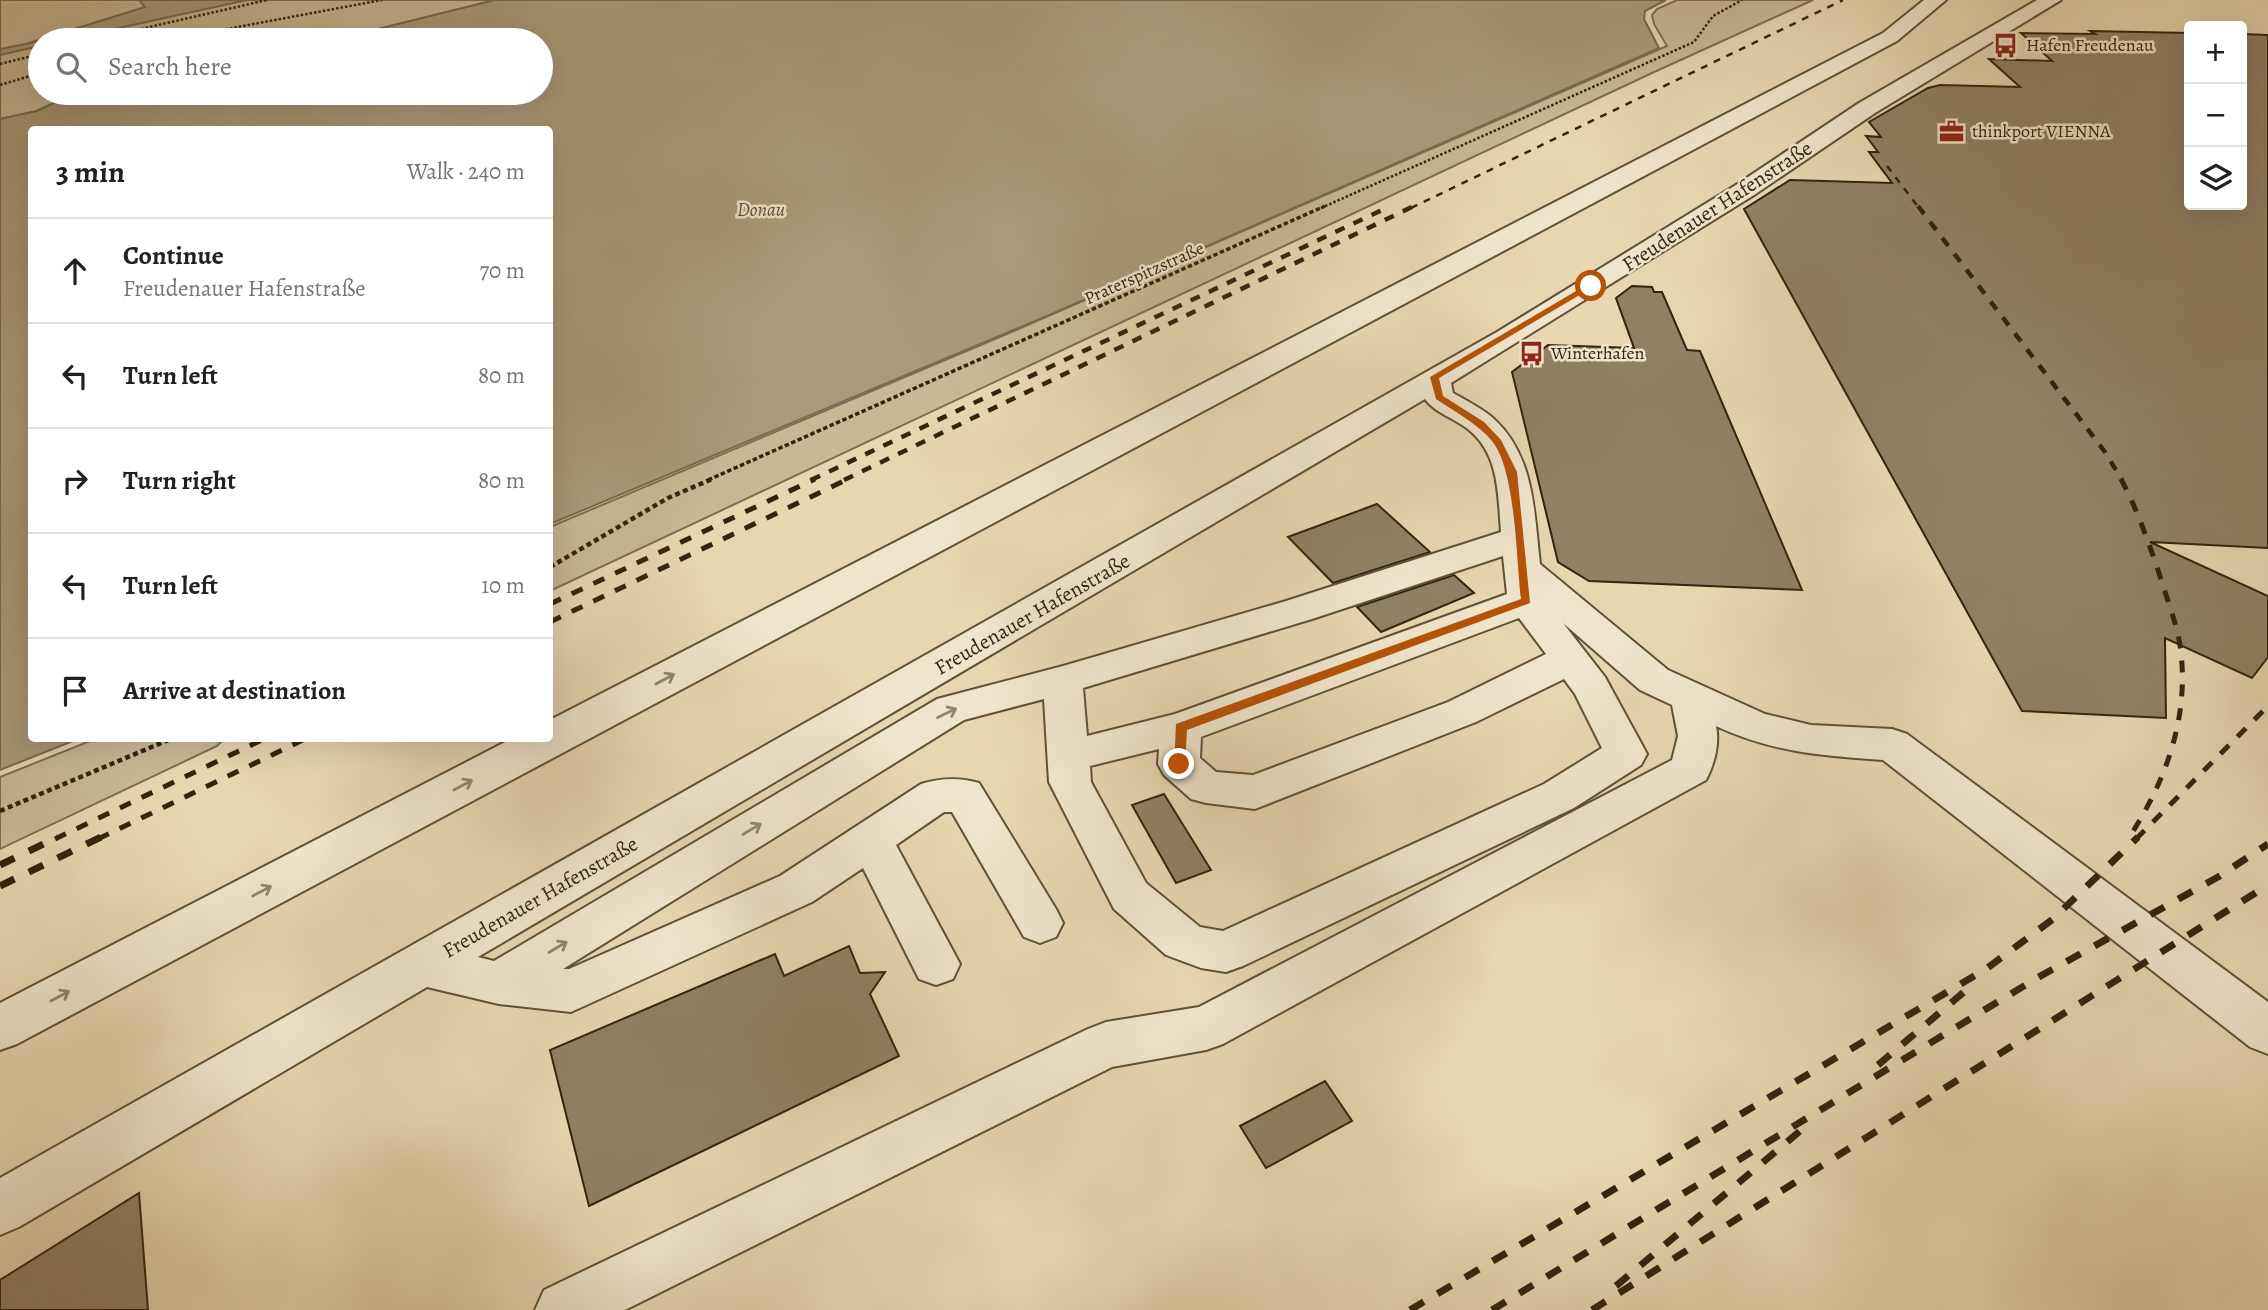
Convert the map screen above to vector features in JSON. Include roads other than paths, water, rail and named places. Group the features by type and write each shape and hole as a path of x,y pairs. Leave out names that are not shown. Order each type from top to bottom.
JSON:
{"street":[{"path":"553,738 1889,37 1936,0"},
{"name":"Freudenauer Hafenstraße","path":"0,1208 1076,589 1435,377 1507,338 1745,190 1867,108 2051,0"},
{"path":"1063,680 1070,782 1130,896 1183,940 1201,948 1226,952 1559,796 1626,754 1591,687 1570,659 1523,570 1512,472 1498,442 1481,424 1439,397 1435,377"},
{"path":"499,983 951,709 1063,680 1299,610 1523,570"},
{"path":"1523,570 1654,680 1756,727 1811,740 1892,745 2268,1031"},
{"path":"1068,756 1181,727 1523,570"},
{"path":"1181,727 1179,764 1206,787 1255,792 1462,712 1570,659"},
{"path":"564,1310 1106,1045 1206,1028 1691,769 1698,736 1692,697"},
{"path":"0,1028 545,742"},
{"path":"422,965 499,983 571,991 796,889 936,796 964,795 1040,923"},
{"path":"870,839 936,964"},
{"path":"499,983 522,908"}],"water":[{"path":"139,0 247,0 119,28 77,28 145,7"},
{"name":"Donau","path":"495,0 1666,0 1645,11 1644,19 1659,48 1047,316 553,523 553,126 28,126 28,742 70,742 0,770 0,119 37,111 50,105 553,105 553,28 382,28"},
{"path":"26,44 28,49 0,55 0,49"}],"railway":[{"path":"1411,208 1843,0"},
{"path":"1887,166 1919,208"},
{"path":"844,480 1414,206"},
{"path":"1918,206 2105,452 2122,480"},
{"path":"811,480 1382,210"},
{"path":"553,603 815,479"},
{"path":"553,621 848,479"},
{"path":"2121,479 2142,525 2171,609 2180,645 2182,670 2179,719 2166,766 2132,833"},
{"path":"2138,837 2268,706"},
{"path":"55,839 258,742"},
{"path":"98,839 299,742"},
{"path":"0,865 58,837"},
{"path":"0,886 101,837"},
{"path":"1410,1310 1986,969 2053,919 2138,837"},
{"path":"1492,1310 2037,978 2218,877 2268,844"},
{"path":"1592,1310 2268,885"},
{"path":"1878,1065 1971,986"},
{"path":"1616,1286 1806,1126"}],"place":[{"name":"Hafen Freudenau","path":"2006,45"},
{"name":"thinkport VIENNA","path":"1952,131"},
{"name":"Winterhafen","path":"1531,353"}]}
